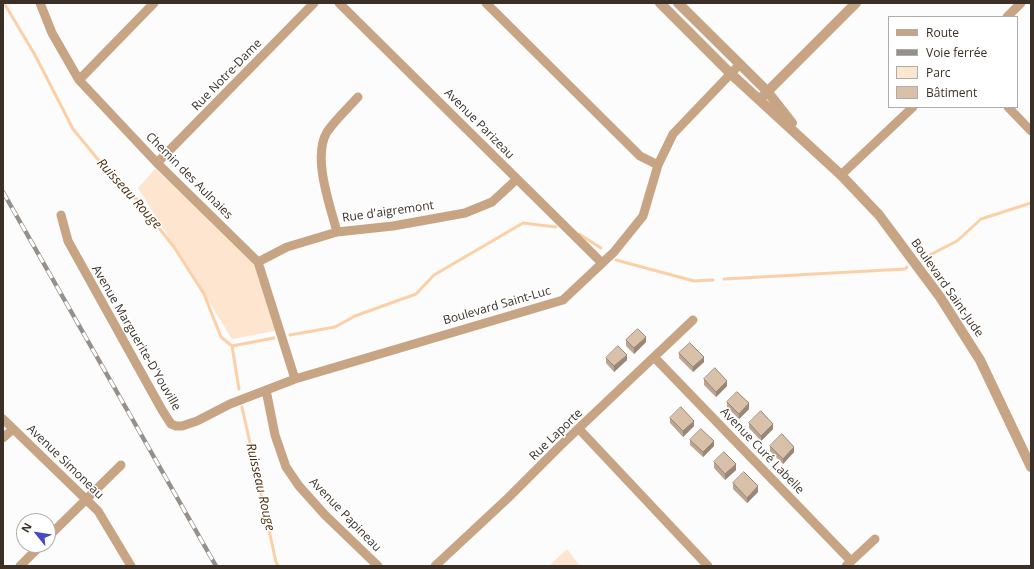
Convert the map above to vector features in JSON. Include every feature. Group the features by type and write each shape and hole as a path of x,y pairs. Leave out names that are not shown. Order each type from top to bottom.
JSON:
{"street":[{"name":"Chemin des Aulnaies","path":"40,3 52,33 79,80 157,163 258,262 295,379"},
{"path":"79,80 154,3"},
{"name":"Rue Notre-Dame","path":"157,163 314,3"},
{"name":"Avenue Parizeau","path":"339,3 602,263"},
{"path":"486,3 640,156 658,165"},
{"name":"Boulevard Saint-Jude","path":"660,3 730,73 841,175 879,215 940,297 980,360 1031,467"},
{"name":"Boulevard Saint-Jude","path":"678,3 767,91 810,145"},
{"path":"1008,16 1021,3"},
{"path":"759,100 853,4"},
{"name":"Boulevard Saint-Luc","path":"266,390 295,379 563,300 614,252 643,216 658,165 673,134 740,64"},
{"path":"337,232 321,166 322,147 327,133 358,97"},
{"path":"841,175 911,108"},
{"path":"1009,108 1031,131"},
{"name":"Rue d'aigremont","path":"258,262 287,246 337,232 393,226 465,213 492,202 517,179"},
{"name":"Avenue Marguerite-D'Youville","path":"61,215 68,241 162,410 172,424 182,426 197,421 230,404 266,390"},
{"name":"Rue Laporte","path":"435,566 693,320"},
{"name":"Avenue Curé Labelle","path":"654,357 849,564"},
{"name":"Avenue Papineau","path":"266,390 275,435 286,467 299,486 325,515 378,566"},
{"name":"Avenue Simoneau","path":"3,419 98,511 131,566"},
{"path":"3,438 12,429"},
{"path":"579,429 708,566"},
{"path":"56,530 120,465"},
{"path":"849,564 875,539"},
{"path":"20,566 33,553"}],"green space":[{"path":"155,169 258,262 280,330 232,339 138,188"},
{"path":"567,549 580,566 549,566"}],"building":[{"path":"638,329 646,337 634,348 626,340"},
{"path":"690,343 704,357 693,367 679,353"},
{"path":"618,346 627,355 614,366 606,358"},
{"path":"715,368 727,381 716,392 704,379"},
{"path":"737,392 749,403 739,414 727,402"},
{"path":"681,407 694,421 683,431 670,418"},
{"path":"761,411 773,424 761,436 749,423"},
{"path":"701,429 714,441 703,452 690,440"},
{"path":"782,434 794,447 783,459 770,446"},
{"path":"724,452 736,464 725,474 714,462"},
{"path":"744,472 758,486 747,498 733,483"}],"waterway":[{"name":"Ruisseau Rouge","path":"4,3 35,55 73,129 119,185 133,195 174,247 204,294 221,337 232,346 239,389"},
{"path":"922,259 957,241 981,219 1031,203"},
{"path":"290,335 335,327 355,316 416,294 434,275 523,223 556,227"},
{"path":"579,234 601,248"},
{"path":"616,260 694,281 713,280"},
{"path":"724,279 905,269 907,267"},
{"path":"232,346 274,338"},
{"name":"Ruisseau Rouge","path":"242,407 278,566"}],"railway":[{"path":"3,192 216,566"}]}
